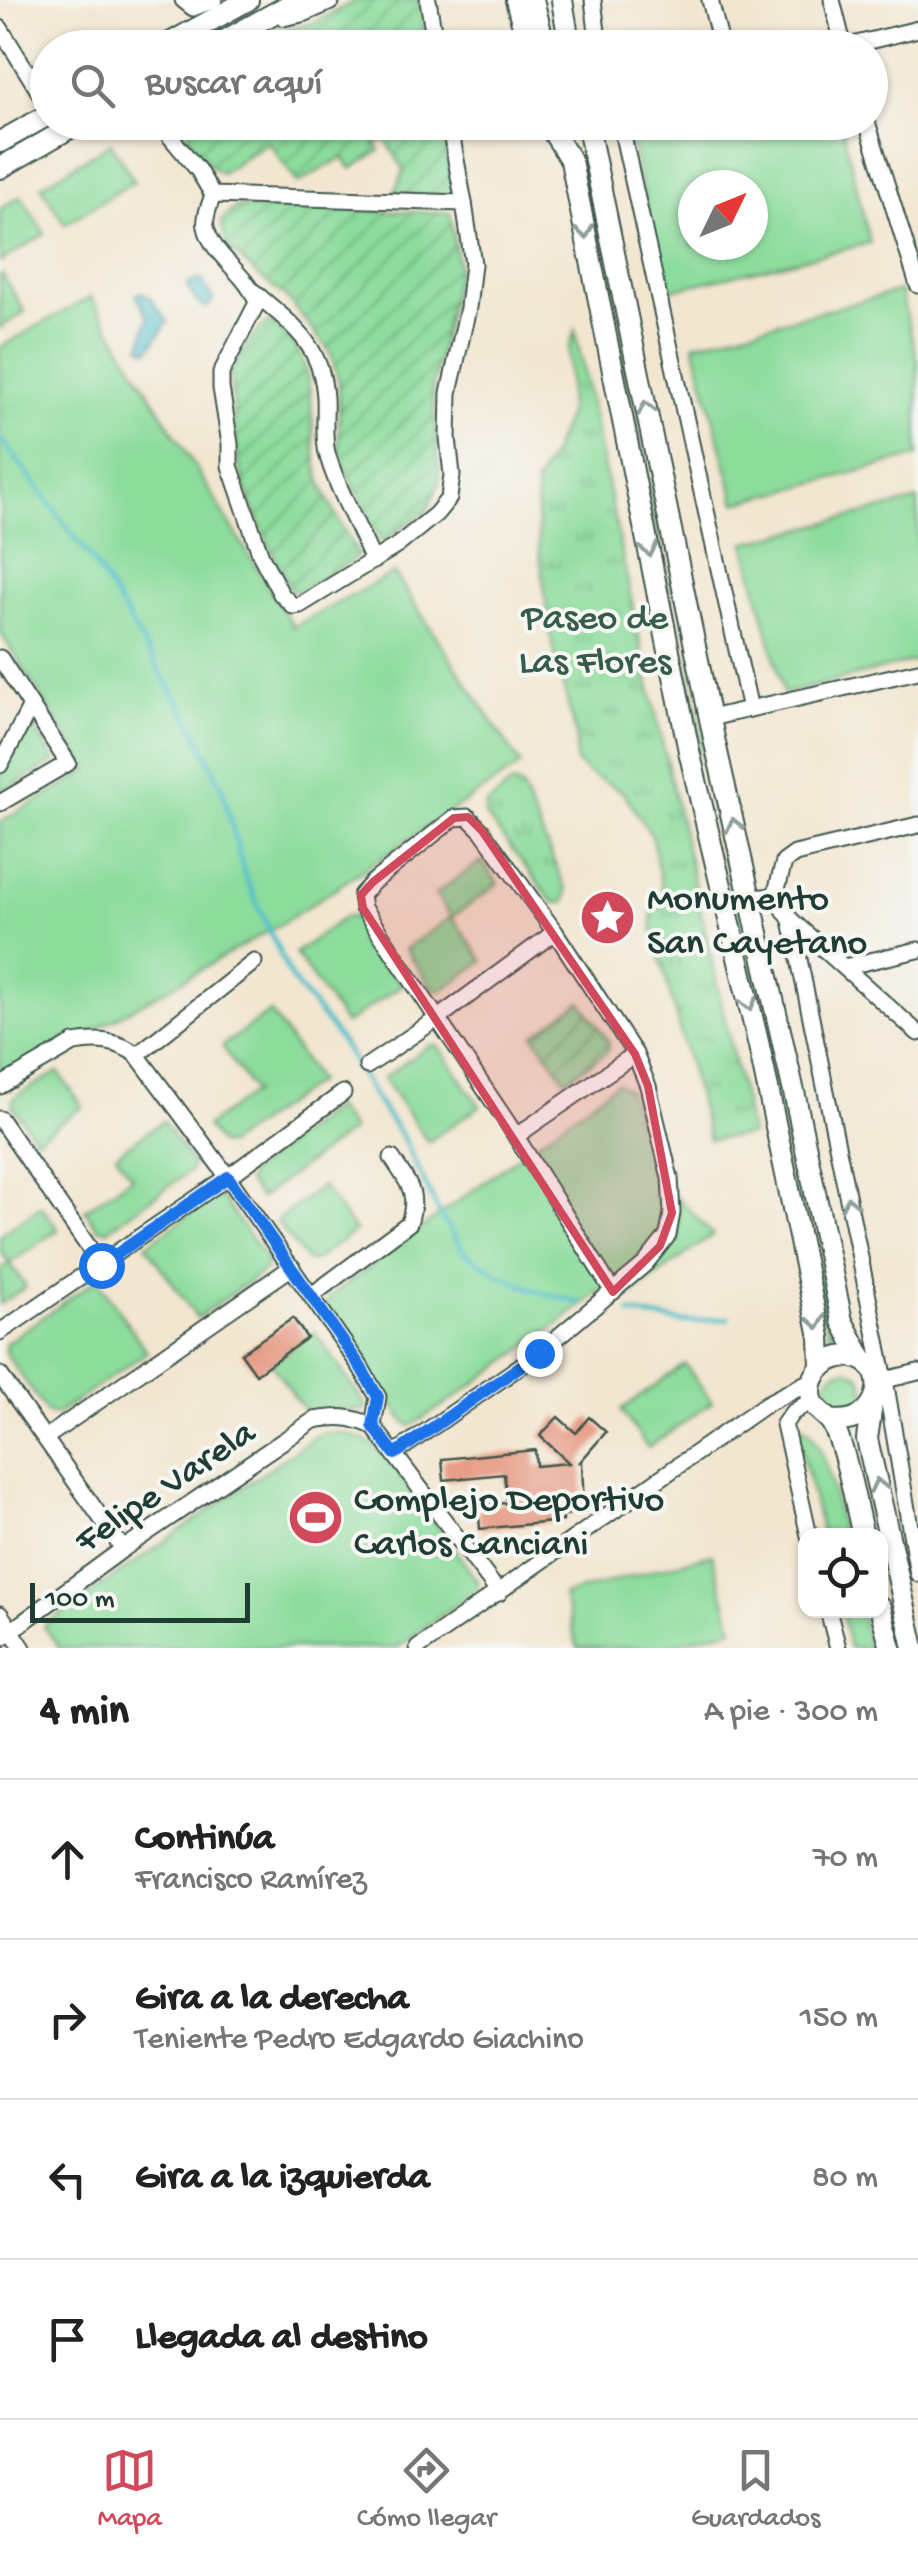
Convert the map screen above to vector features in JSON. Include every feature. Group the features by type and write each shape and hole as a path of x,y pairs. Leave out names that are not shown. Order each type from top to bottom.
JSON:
{"main road":[{"path":"194,30 248,0"},
{"path":"243,30 298,0"},
{"path":"259,21 304,11 329,0"},
{"path":"516,0 524,30"},
{"path":"533,0 540,30"},
{"path":"562,0 567,30"},
{"path":"0,142 30,125"},
{"path":"0,168 45,140"},
{"path":"558,140 571,161 689,751 759,1046 820,1337 816,1382 819,1412 830,1420 854,1420 872,1404 881,1381 870,1366 852,1356 840,1357 816,1382"},
{"path":"591,140 710,718 842,1321 863,1360"},
{"path":"872,1404 867,1439 914,1648"},
{"path":"830,1420 840,1440 861,1528"},
{"path":"883,1618 891,1648"}],"street":[{"path":"185,2 193,8 214,0"},
{"path":"428,0 433,30"},
{"path":"593,0 597,30"},
{"path":"710,0 718,30"},
{"path":"832,0 838,30"},
{"path":"0,28 30,77"},
{"path":"888,36 918,29"},
{"path":"173,140 213,194 206,227 216,248 253,290 302,334 315,353 324,379 326,447 332,470 373,561"},
{"path":"253,290 257,304 222,373 230,466 262,556 282,594 293,606 398,546 449,498 452,475 448,393 474,264 453,140"},
{"path":"624,140 750,709"},
{"path":"873,140 918,284"},
{"path":"213,194 464,203"},
{"path":"0,658 68,763 0,802"},
{"path":"710,718 918,671"},
{"path":"0,765 31,706"},
{"path":"395,1454 539,1353 613,1292 660,1246 668,1234 672,1213 670,1178 648,1086 635,1054 482,831 468,817 454,818 372,882 361,895 363,908 516,1136 613,1292"},
{"path":"918,825 794,854 784,862 775,896 791,920 918,1033"},
{"path":"751,898 775,896"},
{"path":"791,920 918,1574"},
{"path":"367,1066 554,932"},
{"path":"844,967 918,950"},
{"path":"137,1055 254,962"},
{"path":"0,1086 74,1043 122,1043 137,1055 360,1366 378,1397 373,1426 499,1594"},
{"path":"516,1136 635,1054"},
{"path":"0,1332 228,1177 343,1093"},
{"path":"0,1119 101,1265"},
{"path":"312,1295 409,1223 414,1207 413,1190 392,1158"},
{"path":"46,1438 292,1267"},
{"path":"881,1381 918,1372"},
{"path":"0,1375 123,1549"},
{"path":"807,1528 784,1424 816,1382"},
{"path":"418,1648 766,1404 816,1382"},
{"name":"Felipe Varela","path":"6,1635 123,1549 314,1420 352,1417 373,1426"},
{"path":"0,1614 6,1635 23,1648"},
{"path":"830,1618 838,1648"}],"highlighted area":[{"path":"468,817 482,831 635,1054 648,1086 672,1213 660,1246 613,1292 363,908 361,895 373,882 454,818"}],"green space":[{"path":"357,0 420,0 426,30 275,30 311,24"},
{"path":"191,140 384,140 375,144 380,151 351,169 343,157 298,183 268,142 221,173 211,167"},
{"path":"387,140 445,140 454,196 394,194 404,171"},
{"path":"630,140 845,140 870,243 667,291"},
{"path":"111,143 134,181 65,224 41,186"},
{"path":"582,151 672,600 751,944 834,1347 822,1310 668,603 579,154"},
{"path":"21,196 45,234 0,262 0,209"},
{"path":"236,207 450,213 458,266 432,389 440,481 427,511 381,542 339,456 339,382 330,352 287,298 227,246 221,221"},
{"path":"0,275 25,312 0,328"},
{"path":"900,291 918,362 918,456 736,503 694,344"},
{"path":"91,297 293,627 394,573 521,765 286,921 0,1084 0,822 89,771 0,632 0,347"},
{"path":"271,321 301,356 309,387 321,482 358,554 298,592 291,590 255,513 235,441 230,365"},
{"name":"Paseo de Las Flores","path":"575,330 648,679 751,1135 709,1140 652,926 652,909 665,905 652,836 623,792 576,763 576,736 550,634 539,548 536,483 568,414 569,348"},
{"path":"918,500 918,660 784,694 745,543"},
{"path":"31,723 54,762 0,793 0,776"},
{"path":"513,783 521,786 567,892 562,903 553,902 485,815 486,806"},
{"path":"482,861 498,884 452,917 483,961 441,991 433,989 405,949 451,917 435,894"},
{"path":"346,916 354,917 402,985 345,1024 295,953"},
{"path":"581,1002 609,1042 608,1051 566,1080 534,1035"},
{"path":"270,1012 318,1081 227,1145 219,1144 206,1126 254,1092 222,1046"},
{"path":"430,1045 438,1046 480,1106 428,1142 383,1078"},
{"path":"58,1072 83,1107 36,1139 12,1105 14,1097"},
{"path":"617,1083 628,1090 664,1200 656,1243 561,1322 411,1426 326,1310 328,1298"},
{"path":"335,1108 352,1130 260,1198 247,1182 249,1173"},
{"path":"163,1121 192,1163 190,1171 107,1230 98,1228 85,1210 132,1177 116,1154"},
{"path":"322,1186 355,1231 314,1261 306,1260 276,1221"},
{"path":"214,1197 223,1199 267,1261 265,1270 197,1318 146,1245"},
{"path":"678,1198 713,1235 623,1300 624,1292 664,1257 679,1230"},
{"path":"41,1206 58,1230 10,1263 26,1287 0,1304 0,1270 9,1263 0,1250 0,1235"},
{"path":"97,1279 147,1352 56,1415 47,1413 5,1352 6,1343"},
{"path":"315,1332 367,1407 362,1411 330,1409 308,1416 271,1363"},
{"path":"685,1364 712,1402 648,1448 621,1410"},
{"path":"845,1370 859,1376 865,1390 859,1404 845,1410 831,1404 825,1390 831,1376"},
{"path":"803,1426 818,1445 841,1528 820,1528 798,1431"},
{"name":"Complejo Deportivo Carlos Canciani","path":"320,1433 343,1433 365,1440 388,1456 477,1581 478,1588 397,1648 59,1648 44,1626"},
{"path":"712,1554 733,1628 659,1648 578,1648 563,1595"},
{"path":"843,1618 862,1618 869,1648 849,1648"}],"water":[{"path":"201,279 213,299 208,308 199,305 187,287"},
{"path":"141,292 151,298 168,322 148,351 141,347 148,317 136,295"}],"building":[{"path":"293,1318 307,1338 256,1374 241,1353"},
{"path":"558,1417 576,1433 589,1417 606,1432 580,1462 584,1511 565,1515 562,1509 563,1521 480,1529 478,1505 507,1503 504,1474 444,1480 442,1459 535,1450 536,1466 569,1463 540,1436"}],"waterway":[{"path":"0,437 95,564 195,729 222,787 244,874 291,978 340,1040 403,1138 440,1215 465,1253 532,1289 580,1303"},
{"path":"630,1313 683,1322 729,1318"}],"place":[{"name":"Monumento San Cayetano","path":"608,917"},
{"name":"Complejo Deportivo Carlos Canciani","path":"315,1518"}],"route":[{"path":"101,1265 228,1177 360,1366 378,1397 373,1426 395,1454 539,1353"}]}
